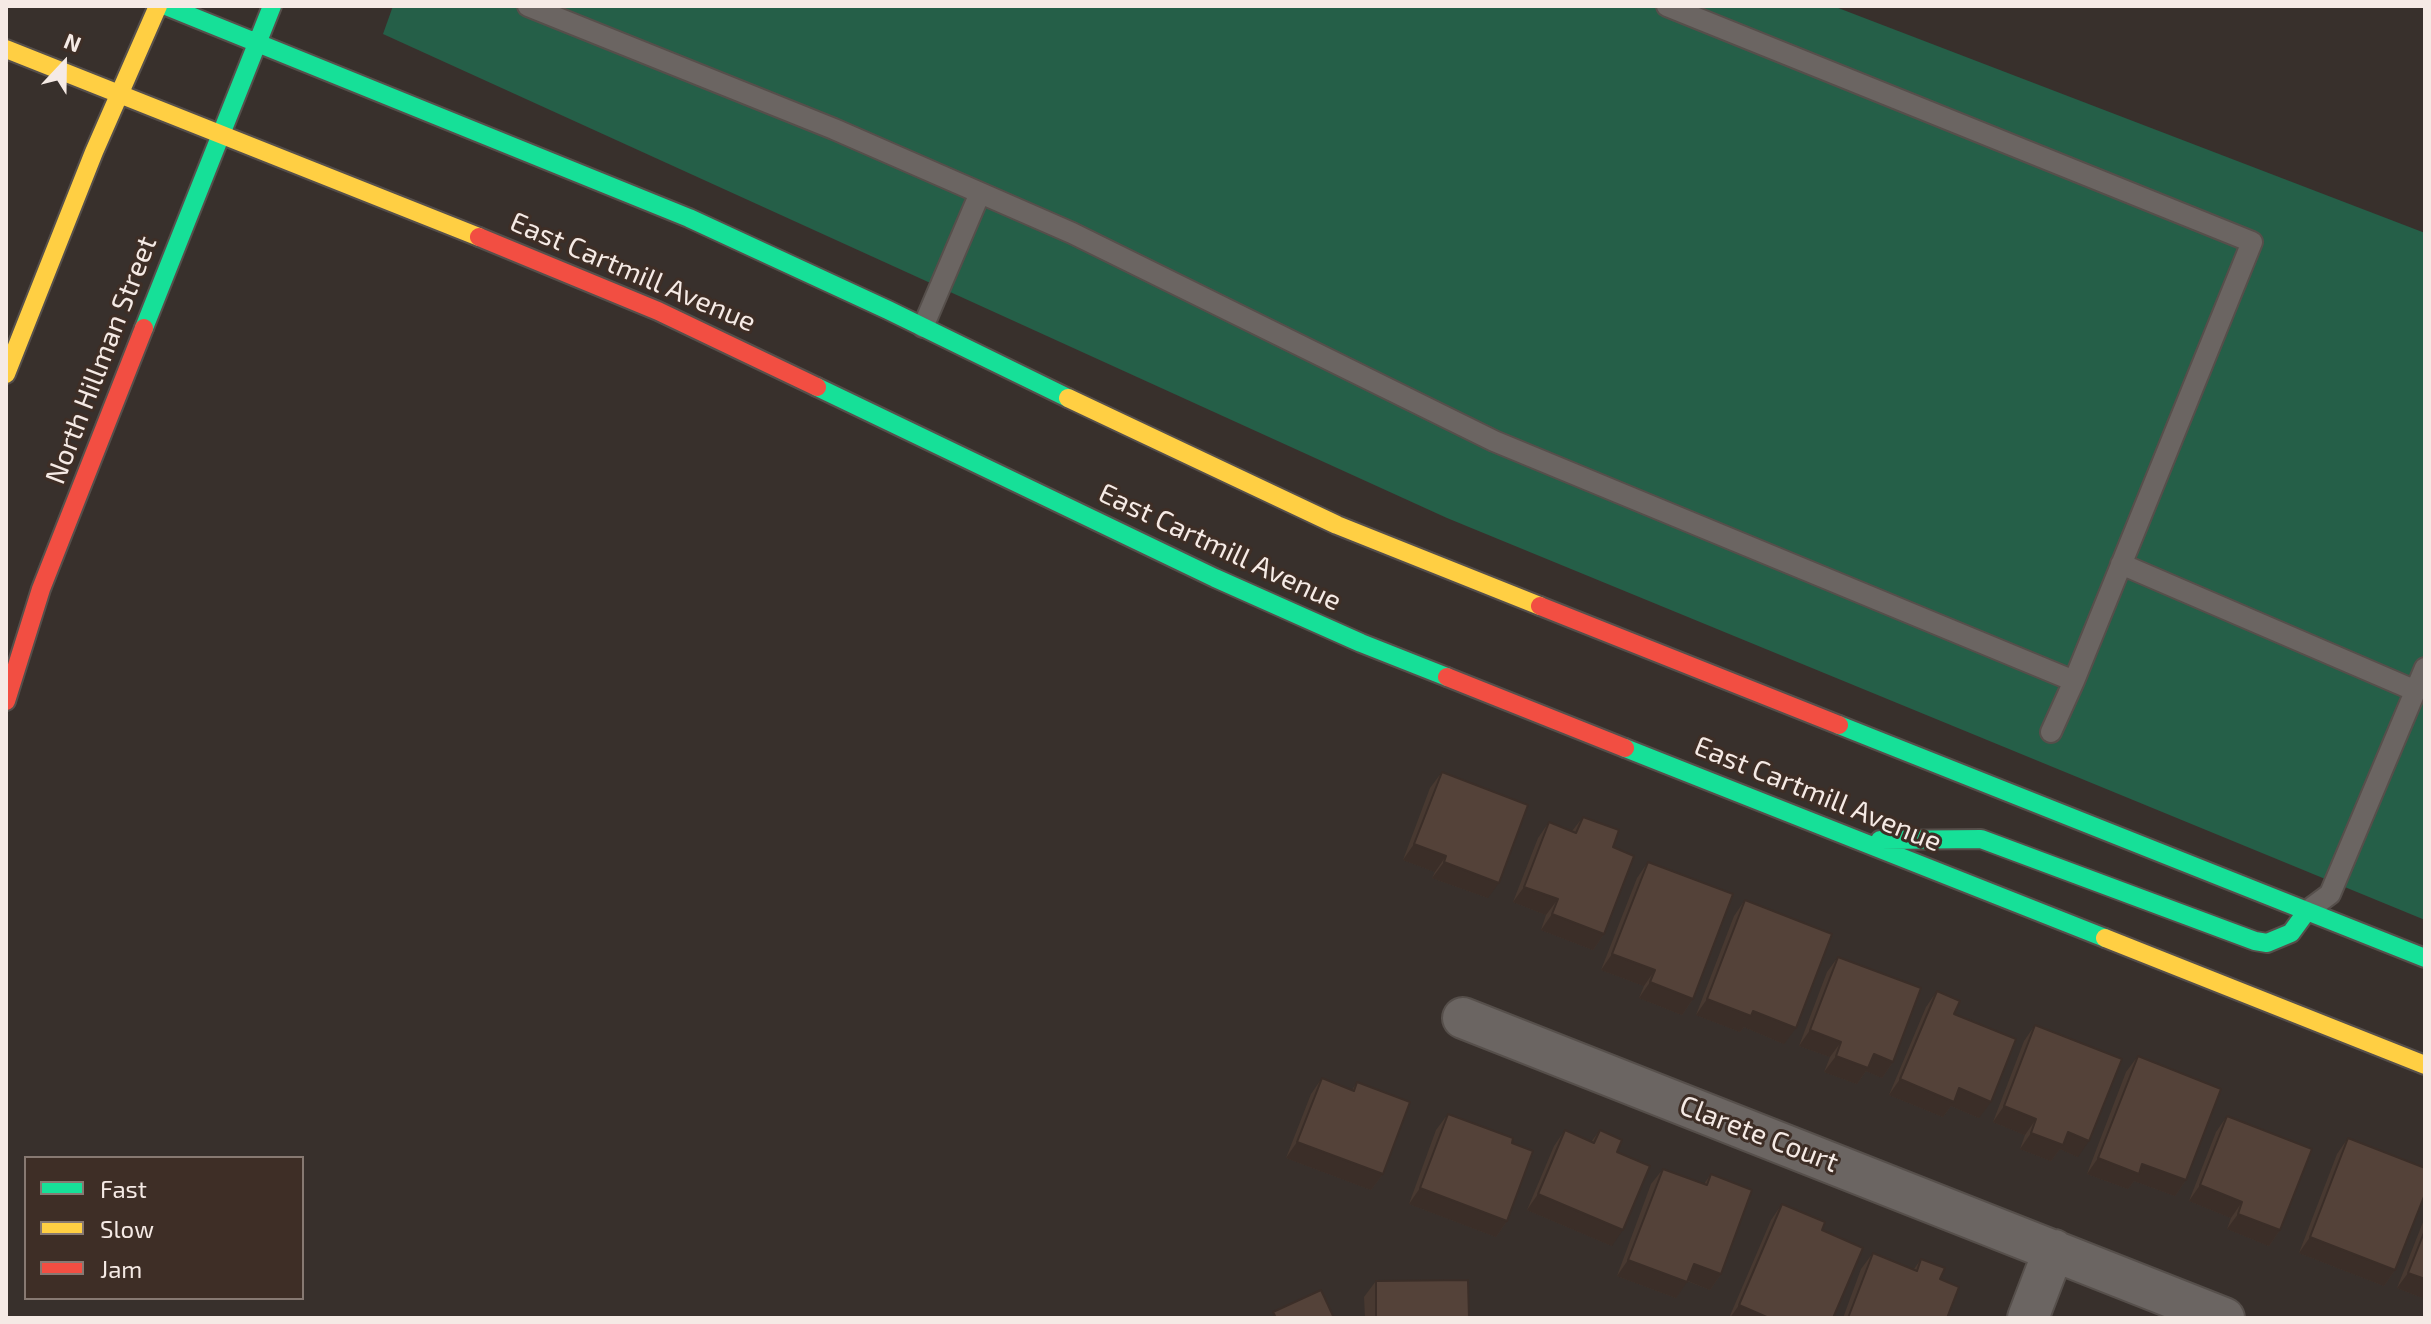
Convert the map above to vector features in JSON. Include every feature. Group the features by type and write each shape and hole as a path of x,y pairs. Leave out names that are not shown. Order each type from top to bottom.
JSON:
{"main road":[{"path":"6,374 119,94 158,6"},
{"path":"166,6 689,218 1337,525 2425,958"},
{"name":"North Hillman Street","path":"6,701 41,589 272,6"},
{"name":"East Cartmill Avenue","path":"6,49 542,261 713,336 1215,578 1334,631 2425,1065"},
{"path":"1858,840 1981,839 2267,943 2291,933 2307,911"}],"street":[{"name":"Clarete Court","path":"1463,1018 2224,1318"},
{"path":"2028,1318 2054,1250"}],"lane":[{"path":"528,6 834,129 1072,233 1494,441 2074,681"},
{"path":"1667,6 2252,242 2051,732"},
{"path":"923,327 980,193"},
{"path":"2121,564 2416,691"},
{"path":"2307,911 2330,894 2425,668"}],"green space":[{"path":"393,6 1833,6 2425,233 2425,920 1447,518 383,34"}],"building":[{"path":"1442,772 1528,805 1499,883 1444,862 1446,856 1414,844"},
{"path":"1583,817 1619,830 1613,847 1634,856 1604,934 1552,914 1558,899 1524,887 1549,822 1576,833"},
{"path":"1648,862 1733,894 1693,999 1650,982 1655,970 1612,954"},
{"path":"1745,900 1832,934 1796,1028 1753,1011 1751,1016 1707,999"},
{"path":"1838,957 1921,988 1893,1062 1874,1054 1868,1068 1836,1056 1841,1042 1810,1030"},
{"path":"1937,991 1960,1001 1954,1014 2016,1039 1991,1102 1959,1088 1954,1102 1900,1079"},
{"path":"2035,1025 2122,1059 2089,1141 2068,1132 2063,1145 2031,1133 2036,1119 2004,1106"},
{"path":"2138,1056 2221,1089 2186,1180 2142,1164 2139,1174 2098,1158"},
{"path":"1322,1078 1354,1091 1357,1082 1410,1102 1383,1174 1297,1142"},
{"path":"1448,1114 1513,1138 1512,1143 1533,1151 1507,1221 1420,1188"},
{"path":"2227,1116 2312,1149 2280,1230 2238,1214 2242,1202 2200,1185"},
{"path":"1565,1130 1594,1143 1600,1130 1622,1140 1617,1152 1650,1166 1623,1230 1538,1194"},
{"path":"2348,1138 2425,1168 2425,1194 2395,1270 2310,1237"},
{"path":"1663,1169 1707,1185 1711,1174 1752,1190 1721,1274 1694,1264 1687,1282 1628,1260"},
{"path":"1782,1204 1825,1222 1822,1230 1863,1248 1833,1318 1769,1318 1739,1305"},
{"path":"2425,1230 2425,1279 2408,1273"},
{"path":"1873,1253 1917,1271 1921,1259 1945,1268 1940,1279 1959,1287 1947,1318 1848,1318"},
{"path":"1468,1280 1469,1318 1376,1318 1376,1281"},
{"path":"1321,1290 1334,1318 1276,1318 1273,1312"}],"traffic: fast":[{"path":"166,6 689,218 1068,398"},
{"path":"144,328 272,6"},
{"path":"817,387 1215,578 1361,643 1447,677"},
{"path":"1839,725 2425,958"},
{"path":"1625,748 2105,938"},
{"path":"1880,840 1981,839 2267,943 2291,933 2307,911"}],"traffic: slow":[{"path":"6,374 94,152 158,6"},
{"path":"6,49 479,237"},
{"path":"1068,398 1337,525 1540,606"},
{"path":"2105,938 2425,1065"}],"traffic: jam":[{"path":"479,237 658,311 817,387"},
{"path":"6,701 41,589 144,328"},
{"path":"1540,606 1839,725"},
{"path":"1447,677 1625,748"}]}
